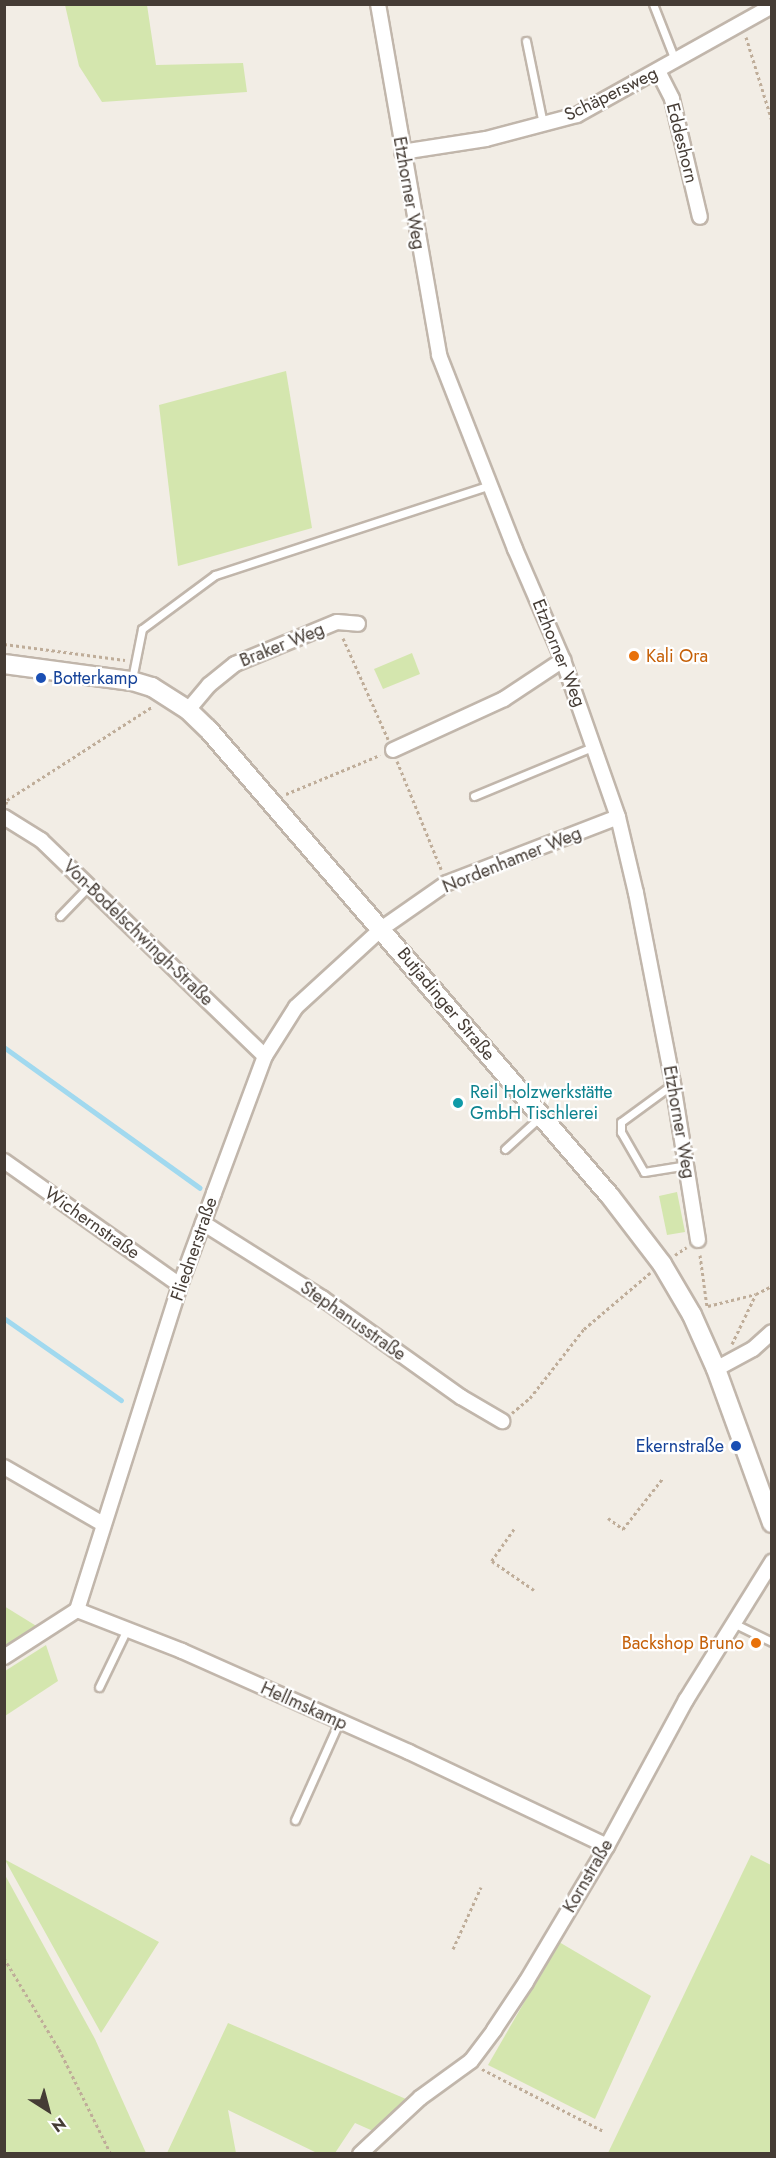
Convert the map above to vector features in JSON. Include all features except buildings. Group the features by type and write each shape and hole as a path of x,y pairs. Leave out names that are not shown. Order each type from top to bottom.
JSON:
{"street":[{"name":"Etzhorner Weg","path":"378,4 439,355 563,660 618,817 636,893 673,1084 698,1240"},
{"name":"Schäpersweg","path":"402,152 486,140 577,115 771,6"},
{"name":"Eddeshorn","path":"658,71 672,99 700,217"},
{"name":"Braker Weg","path":"188,710 209,685 235,664 337,622 358,624"},
{"path":"393,750 504,699 563,660"},
{"name":"Butjadinger Straße","path":"4,664 132,681 169,696 208,729 637,1229 662,1264 692,1315 716,1369 771,1522"},
{"name":"Von-Bodelschwingh-Straße","path":"5,812 41,840 89,885 265,1056"},
{"name":"Nordenhamer Weg","path":"381,928 447,884 618,817"},
{"name":"Fliednerstraße","path":"77,1610 180,1285 265,1056 296,1007 381,928"},
{"name":"Wichernstraße","path":"4,1161 180,1285"},
{"name":"Stephanusstraße","path":"203,1223 322,1298 461,1397 502,1421"},
{"path":"716,1369 753,1349 771,1332"},
{"path":"4,1467 103,1524"},
{"name":"Kornstraße","path":"360,2154 420,2098 471,2061 526,1983 607,1846 687,1700 771,1562"},
{"path":"4,1657 77,1610"},
{"name":"Hellmskamp","path":"77,1610 127,1629 339,1722 607,1846"}],"lane":[{"path":"652,4 675,60"},
{"path":"526,41 543,124"},
{"path":"132,681 142,629 215,575 490,485"},
{"path":"474,796 595,746"},
{"path":"60,916 89,885"},
{"path":"673,1084 621,1122 621,1132 645,1172 687,1165"},
{"path":"505,1149 541,1116"},
{"path":"733,1623 771,1642"},
{"path":"99,1687 127,1629"},
{"path":"295,1820 339,1722"}],"path":[{"path":"740,23 751,49 771,121"},
{"path":"5,812 7,800 169,696"},
{"path":"271,801 393,750"},
{"path":"502,1421 530,1398 584,1329 662,1264 698,1240 706,1308 756,1294 771,1286"},
{"path":"728,1352 756,1294"},
{"path":"608,1518 622,1529 663,1478"},
{"path":"514,1529 492,1561 534,1590"},
{"path":"453,1949 481,1887"},
{"path":"4,1958 59,2049 111,2154"},
{"path":"471,2061 603,2131"}],"green space":[{"path":"65,5 147,5 156,65 243,63 247,92 102,102 79,66"},
{"path":"286,371 312,528 178,566 159,405"},
{"path":"412,653 420,674 383,689 374,669"},
{"path":"677,1192 685,1232 667,1235 659,1196"},
{"path":"4,1606 38,1627 4,1649"},
{"path":"46,1645 58,1681 5,1716 5,1671"},
{"path":"751,1855 771,1865 771,2153 608,2153"},
{"path":"5,1860 159,1942 101,2033"},
{"path":"5,1875 95,2039 146,2153 5,2153"},
{"path":"559,1942 651,1996 595,2119 488,2065"},
{"path":"228,2023 407,2099 373,2131 355,2123 335,2153 317,2153 228,2110 236,2153 167,2153"}],"waterway":[{"path":"4,1047 200,1188"},
{"path":"4,1318 121,1400"}],"place":[{"name":"Kali Ora","path":"634,656"},
{"name":"Botterkamp","path":"41,678"},
{"name":"Reil Holzwerkstätte GmbH Tischlerei","path":"458,1103"},
{"name":"Ekernstraße","path":"736,1446"},
{"name":"Backshop Bruno","path":"756,1643"}]}
